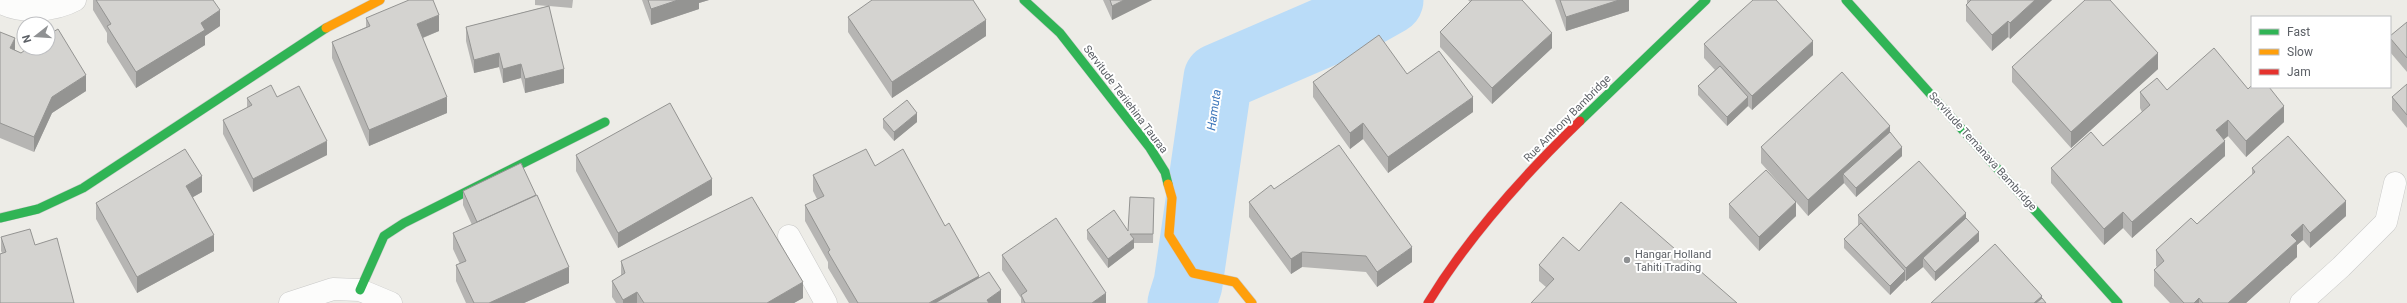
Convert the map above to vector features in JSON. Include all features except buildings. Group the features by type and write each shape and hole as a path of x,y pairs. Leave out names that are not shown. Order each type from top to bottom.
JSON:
{"street":[{"path":"0,2 5,5 31,10 66,4 75,0"},
{"path":"0,218 38,209 83,188 312,35 380,0"},
{"name":"Servitude Teriiehina Tauraa","path":"1024,0 1060,33 1150,148 1166,172 1172,198 1169,235 1193,274 1236,282 1252,303"},
{"name":"Rue Anthony Bambridge","path":"1428,303 1449,269 1546,154 1706,0"},
{"name":"Servitude Temanava Bambridge","path":"1846,0 2118,303"},
{"path":"360,290 384,236 404,223 605,122"},
{"path":"2301,303 2342,267 2386,222 2395,183"},
{"path":"789,236 826,303"},
{"path":"290,303 333,289 360,290 391,303"}],"waterway":[{"name":"Hamuta","path":"1182,303 1188,284 1218,78 1357,18 1389,0"}],"traffic: fast":[{"path":"1024,0 1060,33 1150,148 1165,172 1168,184"},
{"path":"1580,121 1706,0"},
{"path":"1846,0 2118,303"},
{"path":"0,218 38,209 83,188 326,28"},
{"path":"360,290 384,236 404,223 605,122"}],"traffic: slow":[{"path":"326,28 380,0"},
{"path":"1168,184 1172,198 1169,235 1193,273 1235,282 1252,303"}],"traffic: jam":[{"path":"1428,303 1461,255 1498,208 1539,162 1580,121"}],"place":[{"name":"Hangar Holland Tahiti Trading","path":"1627,260"}]}
